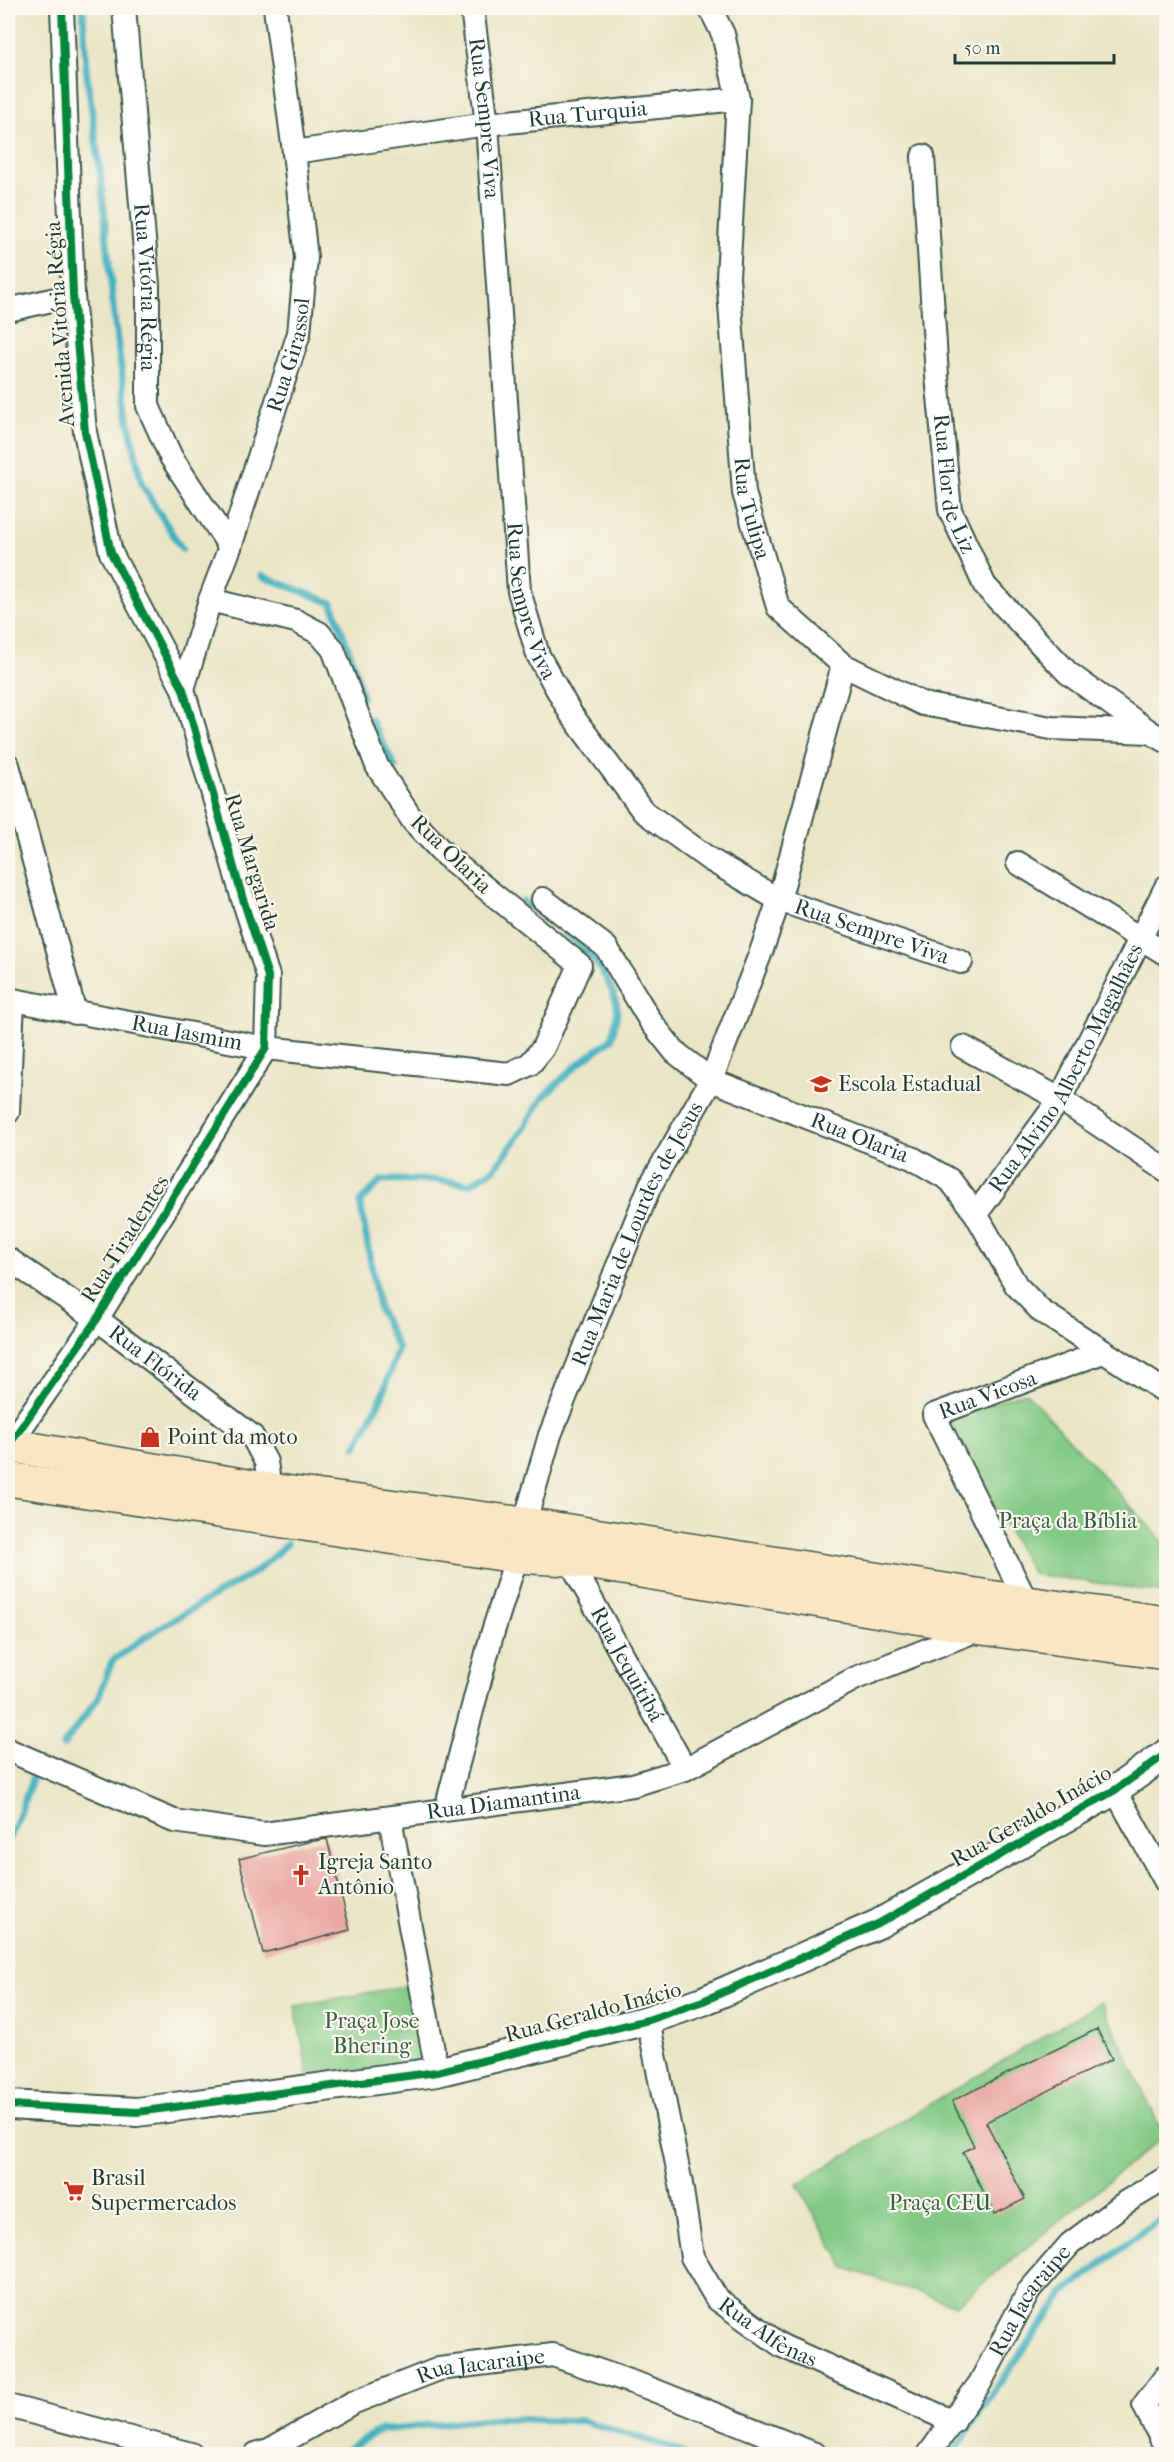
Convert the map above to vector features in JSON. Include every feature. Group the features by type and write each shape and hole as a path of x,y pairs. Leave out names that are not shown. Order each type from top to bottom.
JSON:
{"main road":[{"path":"8,1445 270,1490 524,1524 1167,1623"},
{"path":"8,1479 515,1556 569,1559 982,1628 1167,1653"}],"street":[{"name":"Avenida Vitória Régia","path":"62,8 73,295 85,432 111,553 183,689"},
{"name":"Rua Vitória Régia","path":"124,8 148,285 148,406 171,457 230,547"},
{"name":"Rua Girassol","path":"183,689 210,600 230,547 299,333 306,258 274,8"},
{"name":"Rua Sempre Viva","path":"472,8 486,124 519,591 538,655 571,714 643,812 709,859 779,900 961,962"},
{"name":"Rua Tulipa","path":"710,8 723,34 738,99 728,277 744,493 778,607 843,665 923,704 1051,728 1158,737"},
{"name":"Rua Turquia","path":"294,152 486,124 738,99"},
{"name":"Rua Flor de Liz","path":"923,156 937,376 950,510 985,586 1068,673 1158,737"},
{"path":"8,310 73,295"},
{"name":"Rua Olaria","path":"210,600 296,621 319,633 333,649 377,766 413,821 446,856 580,965 543,1048 530,1064 509,1074"},
{"name":"Rua Maria de Lourdes de Jesus","path":"446,1809 491,1638 515,1562 550,1435 650,1186 711,1080 779,900 843,665"},
{"name":"Rua Margarida","path":"183,689 242,896 268,976 266,1048"},
{"path":"8,765 75,1013"},
{"path":"1018,863 1167,954"},
{"name":"Rua Alvino Alberto Magalhães","path":"976,1214 1060,1099 1167,887"},
{"name":"Rua Olaria","path":"543,899 606,947 626,982 675,1052 711,1080 912,1158 950,1180 976,1214 1016,1285 1041,1311 1167,1392"},
{"path":"8,1112 10,1000"},
{"name":"Rua Jasmim","path":"10,1000 266,1048 509,1074"},
{"path":"963,1047 1060,1099 1167,1170"},
{"name":"Rua Tiradentes","path":"8,1445 97,1319 266,1048"},
{"name":"Rua Flórida","path":"8,1259 97,1319 252,1436 266,1462 270,1490"},
{"name":"Rua Vicosa","path":"1027,1603 934,1415 1103,1352"},
{"name":"Rua Jequitibá","path":"569,1559 685,1769"},
{"name":"Rua Diamantina","path":"8,1750 174,1821 264,1834 633,1785 685,1769 856,1678 982,1628"},
{"name":"Rua Geraldo Inácio","path":"8,2105 137,2112 437,2072 648,2020 703,2001 878,1924 1115,1790 1167,1754"},
{"path":"1115,1790 1167,1882"},
{"path":"390,1818 437,2072"},
{"name":"Rua Alfenas","path":"648,2020 681,2184 692,2257 717,2299 782,2346 954,2422"},
{"name":"Rua Jacaraipe","path":"929,2454 980,2383 1029,2291 1070,2244 1126,2202 1167,2178"},
{"name":"Rua Jacaraipe","path":"256,2454 269,2450 352,2403 439,2369 553,2355 646,2387 815,2454"},
{"path":"1167,2376 1144,2405 1167,2448"},
{"path":"8,2406 191,2454"}],"green space":[{"name":"Praça da Bíblia","path":"1026,1392 1166,1545 1166,1593 1033,1574 944,1419"},
{"name":"Praça Jose Bhering","path":"409,1985 426,2066 310,2084 295,2006"},
{"name":"Praça CEU","path":"1101,2002 1164,2136 956,2305 845,2268 797,2184"}],"building":[{"path":"327,1839 350,1930 263,1953 239,1859"},
{"path":"1097,2029 1112,2059 986,2122 1025,2199 995,2214 963,2152 974,2146 952,2101"}],"waterway":[{"path":"83,8 86,69 101,178 115,325 129,423 142,485 182,549"},
{"path":"262,576 332,603 353,662 362,697"},
{"path":"370,719 395,767"},
{"path":"356,1447 383,1394 398,1348 379,1309 360,1202 382,1180 434,1180 470,1184 494,1169 517,1139 543,1097 578,1064 612,1039 617,1007 603,973 593,959 567,934 523,901"},
{"path":"63,1746 98,1698 112,1661 151,1633 258,1570 287,1544"},
{"path":"8,1839 15,1828 35,1771"},
{"path":"954,2454 989,2398 1065,2292 1146,2229 1166,2217"},
{"path":"339,2454 380,2430 496,2418 583,2421 674,2448 685,2454"}],"cycle path":[{"path":"9,1445 97,1319 266,1048 268,976 242,896 183,689 111,553 85,432 73,295 62,8"},
{"path":"8,2105 137,2112 437,2072 648,2020 703,2001 878,1924 1115,1790 1166,1754"}],"place":[{"name":"Escola Estadual","path":"821,1084"},
{"name":"Point da moto","path":"150,1437"},
{"name":"Igreja Santo Antônio","path":"301,1875"},
{"name":"Brasil Supermercados","path":"74,2191"}]}
